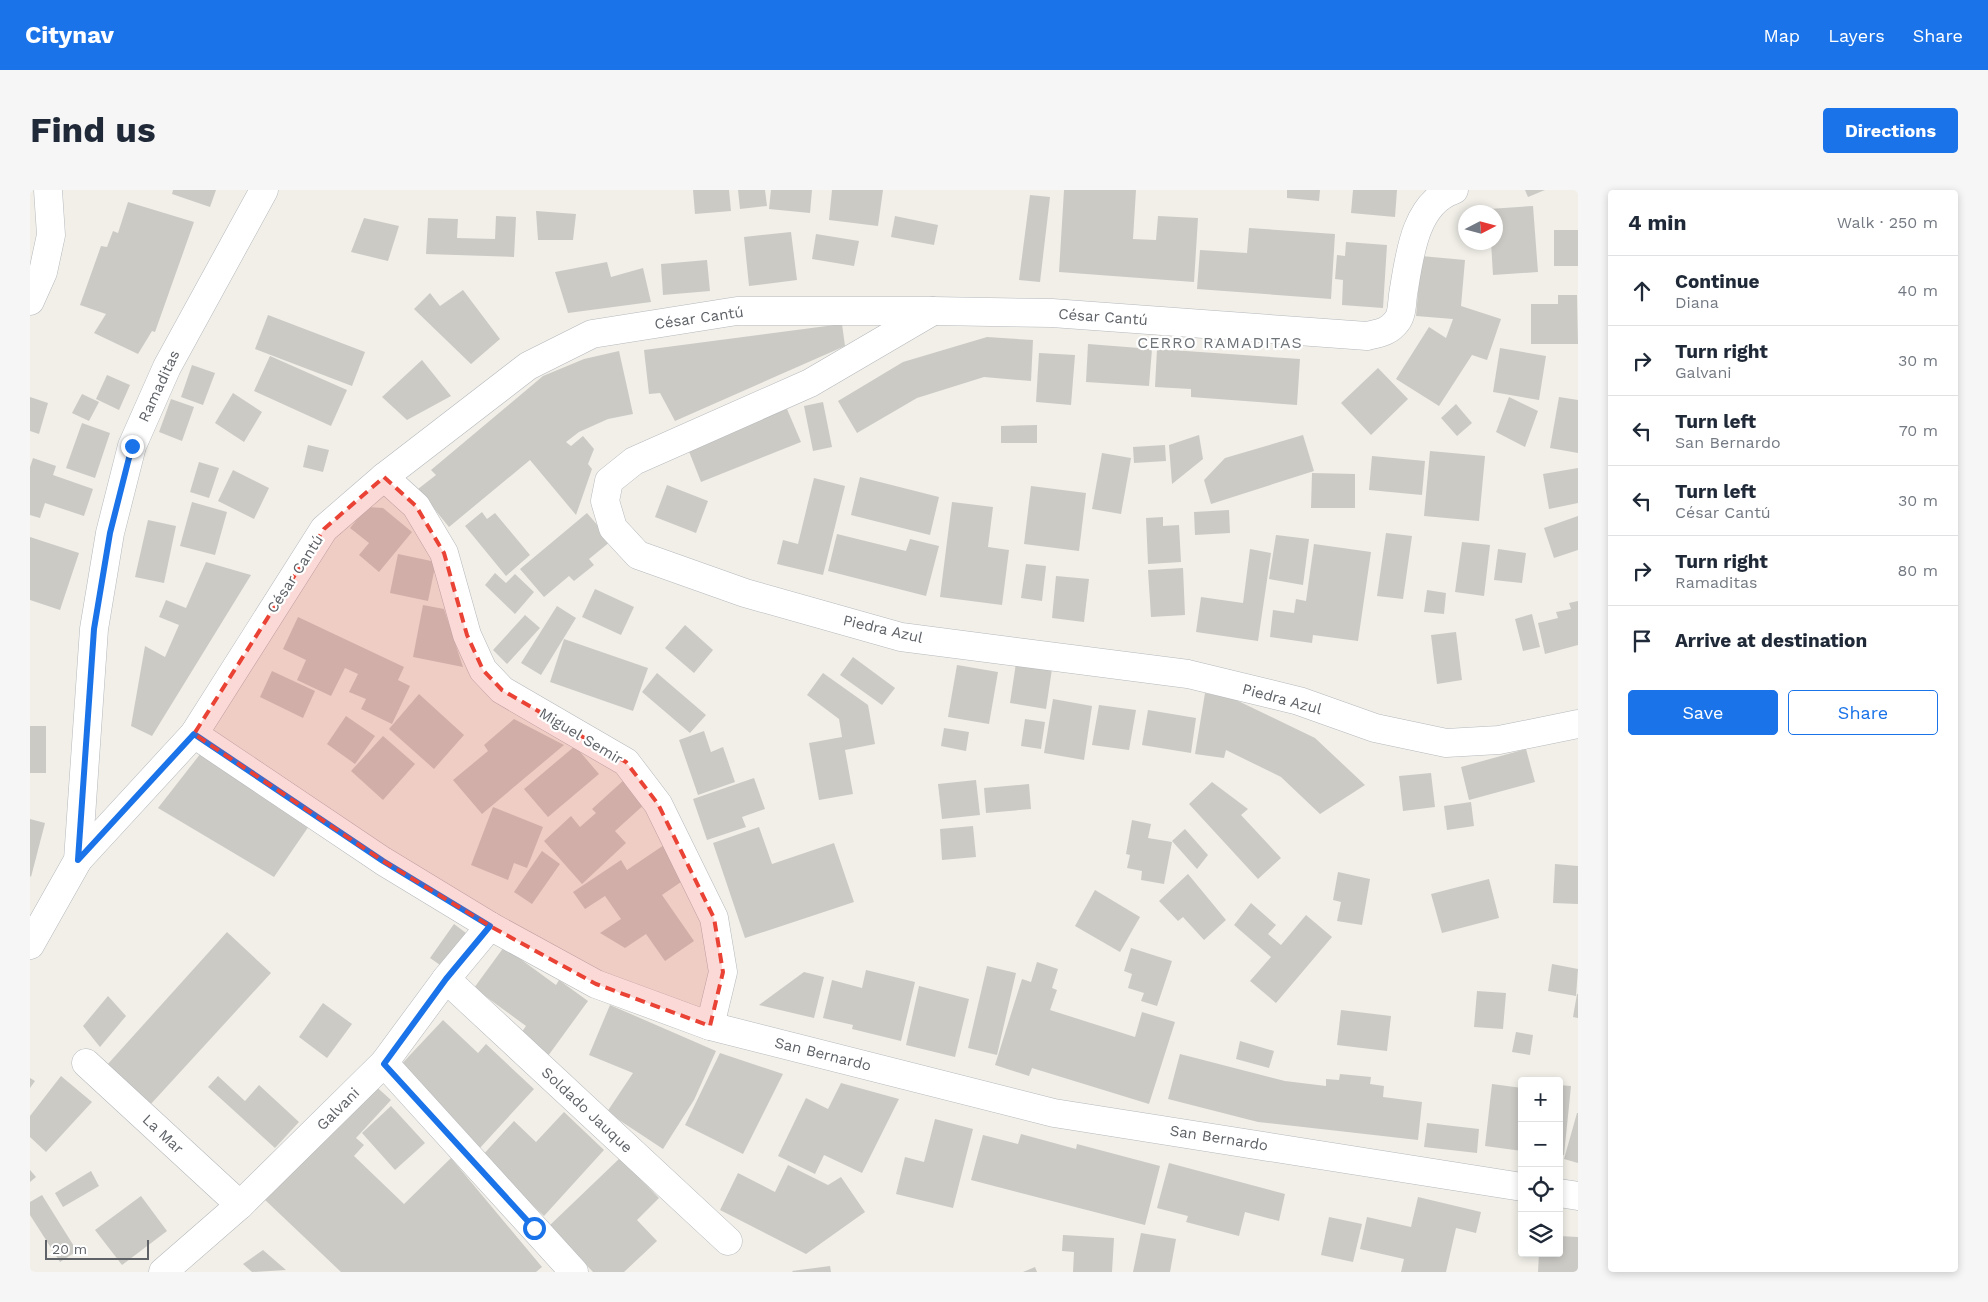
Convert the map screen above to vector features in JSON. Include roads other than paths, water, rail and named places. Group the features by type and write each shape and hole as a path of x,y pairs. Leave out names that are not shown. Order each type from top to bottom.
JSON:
{"street":[{"path":"30,301 43,272 51,235 48,190"},
{"name":"Ramaditas","path":"30,945 78,860 94,629 110,533 132,446 167,367 264,190"},
{"name":"César Cantú","path":"78,860 194,734 324,529 384,477 528,366 592,334 737,311 933,310 1052,313 1367,336 1387,331 1399,319 1410,251 1427,208 1445,191"},
{"name":"Piedra Azul","path":"933,310 810,383 634,461 609,481 605,501 613,528 638,556 745,593 901,636 1188,674 1299,701 1375,728 1446,743 1499,740 1578,724"},
{"name":"Miguel Semir","path":"384,477 416,506 444,553 467,635 483,670 502,690 626,762 658,804 714,918 723,972 710,1026"},
{"name":"San Bernardo","path":"194,734 383,861 490,926 596,984 710,1026 1054,1113 1518,1186"},
{"name":"Galvani","path":"163,1272 240,1205 384,1064 446,979 490,926"},
{"name":"Soldado Jauque","path":"446,979 728,1241"},
{"name":"La Mar","path":"86,1063 240,1205"},
{"path":"384,1064 574,1272"},
{"path":"1563,1194 1578,1196"}],"district":[{"name":"CERRO RAMADITAS","path":"1220,342"}]}
